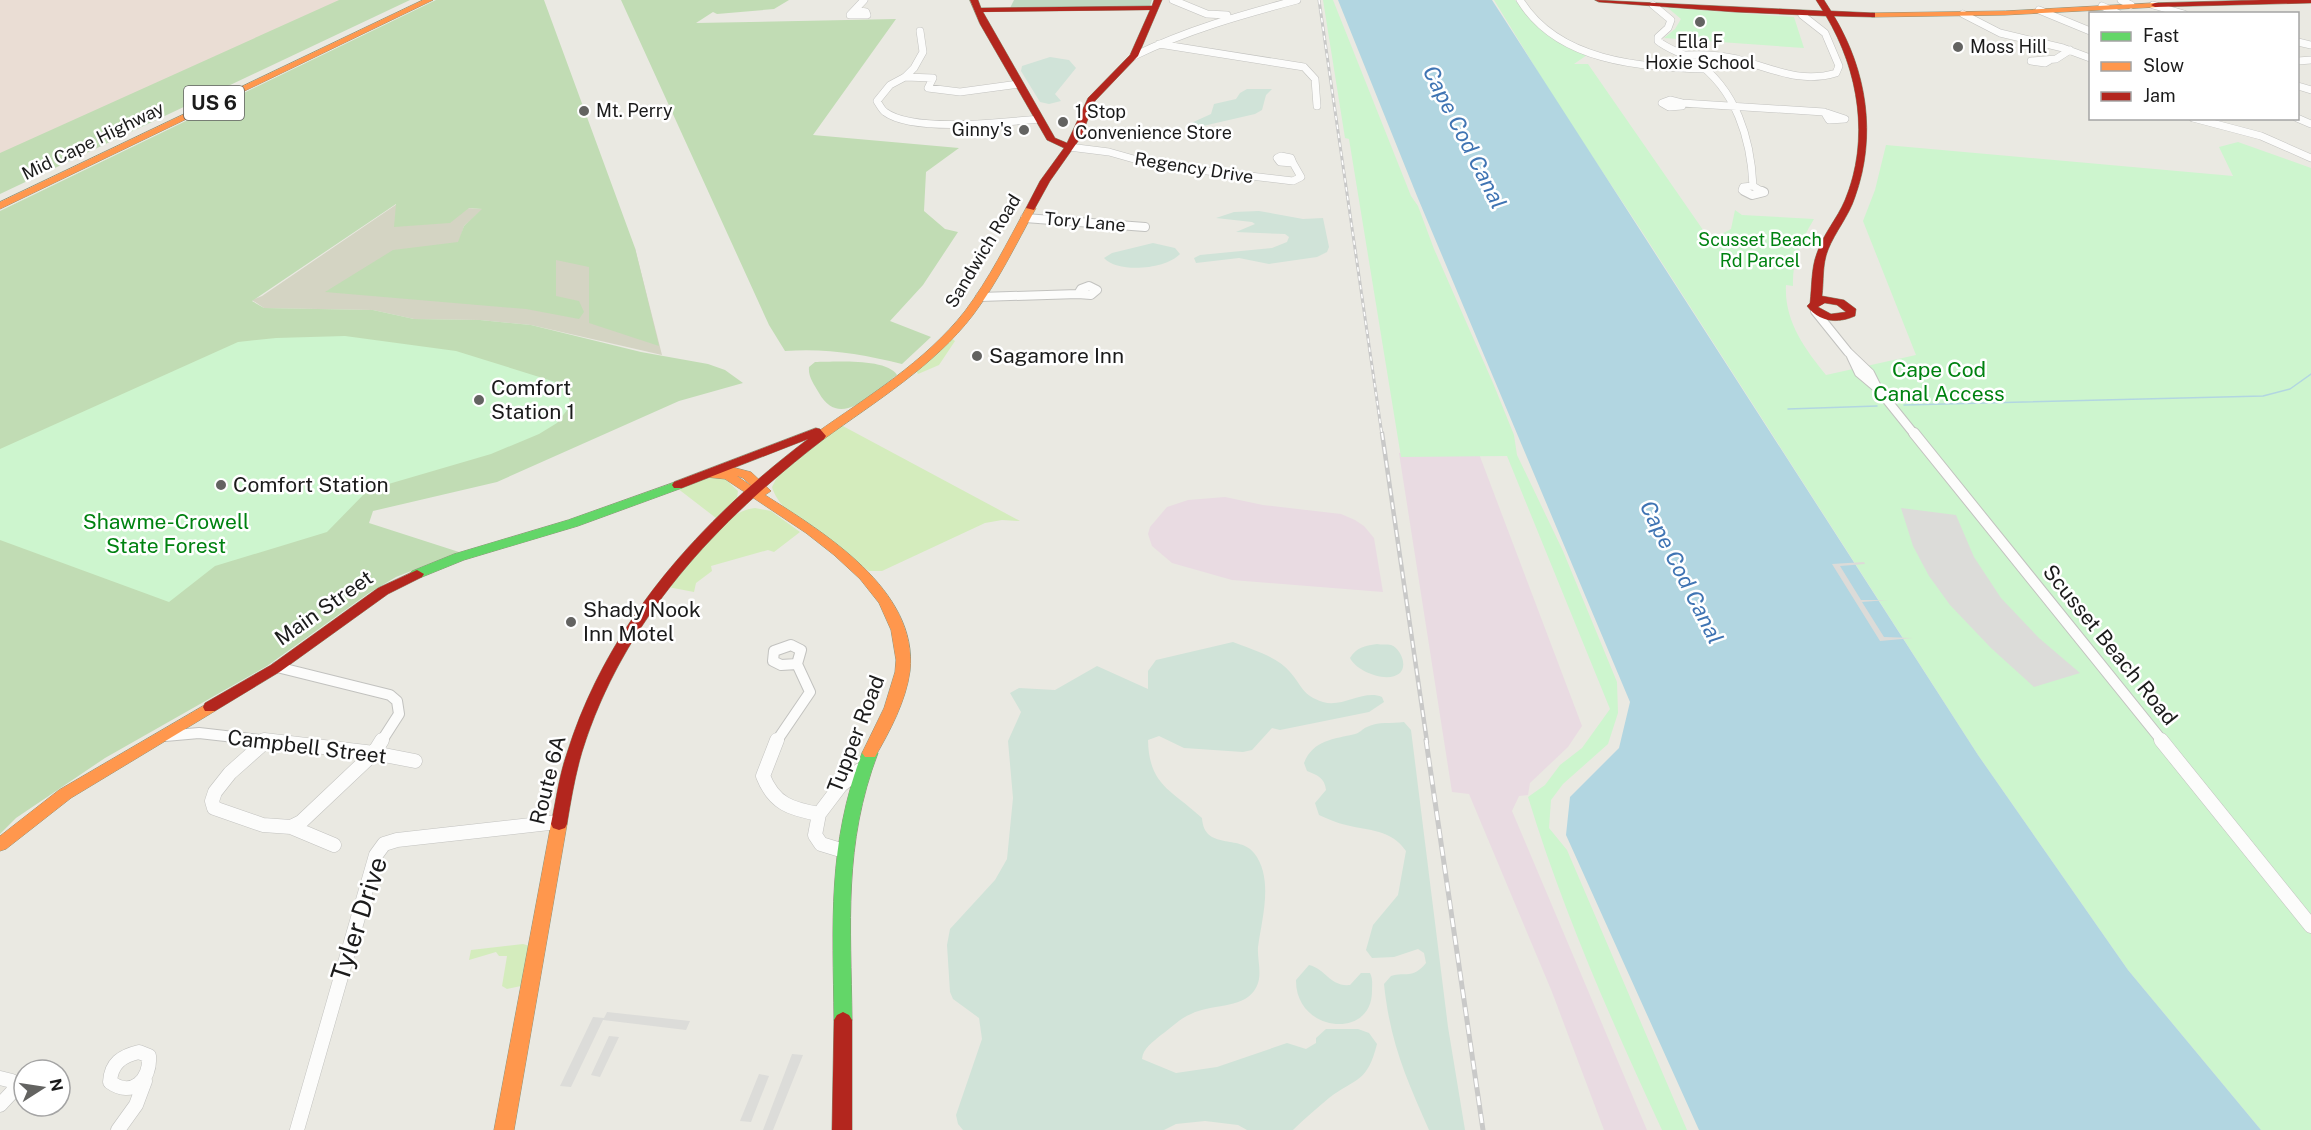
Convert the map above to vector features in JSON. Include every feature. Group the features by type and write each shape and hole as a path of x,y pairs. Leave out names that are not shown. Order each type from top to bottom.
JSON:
{"main road":[{"name":"Mid Cape Highway","path":"0,198 416,0"},
{"name":"Mid Cape Highway","path":"0,206 429,0"},
{"path":"1599,0 1802,15 1963,14 2126,3 2167,6 2217,1 2311,1"},
{"path":"1815,307 1821,255 1854,184 1865,124 1864,100 1855,63 1831,15 1820,0"},
{"path":"1069,147 1055,143 1049,136 975,5 1156,4"},
{"name":"Sandwich Road","path":"755,488 924,359 952,332 980,297 1052,171 1069,147 1093,97 1134,56 1156,4"},
{"path":"1049,136 1052,171"},
{"path":"1815,307 1832,318 1849,316 1851,309 1818,282"},
{"path":"1815,307 1823,299 1840,302"},
{"name":"Main Street","path":"0,845 45,807 81,781 277,667 348,613 422,571 471,553 566,525 835,425"},
{"path":"711,472 725,474 755,488"},
{"name":"Tupper Road","path":"755,488 776,510 868,579 884,598 897,622 903,654 900,684 893,705 860,770 851,800 844,851 842,1130"},
{"name":"Route 6A","path":"504,1130 558,822 578,744 610,666 658,591 691,550 755,488"},
{"path":"729,511 746,506 776,510"}],"street":[{"path":"855,10 864,0"},
{"path":"1173,0 1207,14 1212,18 1208,24"},
{"path":"1134,56 1208,24 1297,0"},
{"path":"1520,0 1553,36 1579,50 1645,66 1705,69"},
{"path":"1653,5 1671,20 1670,25 1658,37 1658,41 1705,69 1731,103 1751,150 1753,186"},
{"path":"2102,6 2115,12"},
{"path":"2167,6 2180,12"},
{"path":"2039,10 2089,30"},
{"path":"1207,14 1237,15"},
{"path":"1963,14 2001,33 2070,50 2089,57"},
{"path":"1685,55 1728,57 1796,77 1824,77 1836,74 1839,66 1826,35 1802,15"},
{"path":"920,31 923,52 905,77 890,85 877,101 878,107 883,111 906,120 961,125 1039,119"},
{"path":"1159,44 1304,67 1315,74 1318,81 1317,106"},
{"path":"2050,60 2070,50"},
{"path":"905,77 933,78 928,88 943,93 993,90 1019,84"},
{"path":"1682,103 1731,103 1824,112"},
{"path":"2201,120 2261,136 2311,158"},
{"name":"Regency Drive","path":"1069,147 1109,152 1155,165 1287,181 1298,180 1301,177 1293,163"},
{"name":"Tory Lane","path":"1025,218 1145,227"},
{"path":"980,297 1077,294"},
{"path":"1815,307 1836,333 1841,323 1849,316"},
{"name":"Scusset Beach Road","path":"1836,333 1851,356 1858,374 1878,389 2311,926"},
{"path":"797,664 810,692 772,748 763,776 774,799 780,804 819,814"},
{"path":"266,742 220,784 211,796 211,803 214,808 252,821 285,828 291,827 301,822 374,753 399,714 398,701 390,695 277,667"},
{"name":"Campbell Street","path":"192,716 199,733"},
{"name":"Campbell Street","path":"156,737 199,733 374,753 415,761"},
{"path":"844,851 821,844 815,835 819,814 841,785 860,770"},
{"name":"Tyler Drive","path":"297,1130 376,855 384,844 397,840 460,832 558,822"},
{"path":"291,827 334,845"},
{"path":"0,1078 12,1081 15,1089 0,1105"},
{"path":"118,1130 136,1105 145,1081"}],"shaded area":[{"path":"0,0 404,0 0,190"},
{"path":"1014,0 1152,0 1150,6 1010,8"},
{"path":"1050,57 1069,60 1076,68 1055,94 1061,101 1049,104 1040,102 1021,71 1022,66"},
{"path":"1247,89 1272,89 1266,95 1262,110 1255,114 1203,126 1189,124 1211,114 1214,104 1236,99"},
{"path":"397,204 483,209 464,226 459,242 635,248 662,355 531,325 480,320 414,319 373,310 264,308 252,300 262,296"},
{"path":"1259,211 1303,219 1323,218 1329,247 1327,252 1317,257 1269,264 1239,258 1196,263 1194,258 1200,255 1272,248 1287,242 1289,237 1285,234 1236,232 1255,224 1252,222 1216,218 1234,212"},
{"path":"1153,243 1175,248 1180,254 1164,263 1142,268 1120,266 1104,258 1112,253"},
{"path":"1476,446 1582,726 1568,747 1530,783 1528,795 1519,796 1512,811 1647,1130 1604,1130 1552,992 1469,794 1452,792 1399,453"},
{"path":"1225,497 1263,505 1341,514 1355,520 1364,526 1374,538 1383,592 1232,580 1172,563 1152,546 1148,534 1150,527 1167,507 1188,500"},
{"path":"1901,508 1956,515 1974,557 2001,598 2039,638 2080,673 2034,687 1991,648 1950,605 1929,576 1913,546"},
{"path":"1233,642 1279,662 1307,693 1323,702 1338,703 1375,695 1382,697 1384,702 1369,712 1280,730 1272,728 1252,750 1243,752 1184,748 1159,736 1148,740 1149,755 1158,778 1164,786 1202,818 1204,828 1209,835 1248,847 1254,853 1264,874 1265,898 1258,947 1259,981 1254,991 1241,1001 1199,1011 1183,1018 1149,1046 1142,1059 1176,1073 1217,1067 1287,1043 1306,1049 1316,1043 1316,1038 1326,1029 1358,1029 1369,1033 1377,1044 1369,1066 1360,1078 1329,1098 1293,1130 1247,1130 1238,1125 1205,1121 1176,1124 1164,1130 963,1130 958,1124 956,1115 982,1039 979,1018 953,999 950,992 947,945 950,929 995,880 1007,859 1013,798 1008,741 1021,712 1010,693 1019,688 1055,690 1097,666 1148,689 1148,671 1156,660"},
{"path":"1377,644 1391,645 1397,650 1403,661 1400,673 1380,677 1353,663 1350,658 1355,651"},
{"path":"1404,722 1411,730 1448,1027 1465,1130 1429,1130 1406,1076 1390,1024 1384,984 1391,976 1417,972 1426,963 1424,953 1418,949 1394,957 1372,958 1366,950 1373,925 1398,895 1406,851 1394,838 1332,821 1319,815 1315,803 1326,790 1325,786 1320,777 1307,771 1304,763 1313,749 1332,739 1357,733 1376,724"},
{"path":"1309,965 1343,985 1350,985 1361,973 1370,973 1372,991 1369,1007 1360,1018 1348,1023 1334,1024 1320,1020 1307,1011 1299,997 1296,980"},
{"path":"607,1012 690,1021 686,1030 603,1020 571,1087 560,1086 593,1017 604,1018"},
{"path":"609,1036 619,1037 600,1077 591,1075"},
{"path":"792,1054 803,1055 773,1130 763,1130"},
{"path":"759,1074 769,1076 751,1122 740,1121"}],"green space":[{"path":"339,0 410,0 0,194 0,153"},
{"name":"Shawme-Crowell State Forest","path":"436,0 544,0 635,248 659,346 589,323 589,267 556,260 556,296 579,301 584,312 579,319 526,309 325,292 393,250 458,242 464,226 482,209 469,208 450,223 394,227 396,204 252,301 264,308 373,310 414,319 480,320 531,325 641,352 708,364 725,370 743,383 679,401 497,482 373,511 369,523 459,552 396,577 369,593 267,666 105,758 16,818 0,834 0,211"},
{"path":"621,0 789,0 774,9 717,14 713,12 696,23 896,19 813,135 959,148 926,172 924,211 945,229 958,232 923,285 890,321 931,337 902,364 844,353 815,350 785,351 769,325"},
{"path":"1323,0 1333,0 1411,196 1418,206 1434,249 1493,383 1514,435 1517,455 1563,551 1617,682 1618,713 1608,744 1563,784 1551,800 1549,828 1567,850 1687,1130 1662,1130 1589,966 1528,797 1545,785 1560,765 1582,748 1610,709 1507,456 1401,457 1349,139 1345,138"},
{"path":"1494,0 1515,0 1547,33 1565,45 1587,55 1574,64 1588,64 1710,240 1731,229 1735,210 1742,215 1814,219 1798,251 1793,286 1786,285 1786,298 1788,311 1797,334 1826,375 1916,355 1863,221 1875,190 1886,145 2233,176 2219,147 2238,142 2311,168 2311,1130 2261,1130 2128,970 1978,755 1557,103"},
{"path":"1668,8 1794,17 1804,48 1664,38 1675,29 1681,19"},
{"name":"Shawme-Crowell State Forest","path":"345,336 456,351 565,385 571,405 557,423 539,434 491,454 368,490 327,532 215,566 169,602 0,540 0,449 238,342 276,338"},
{"path":"951,338 955,341 939,365 918,374 916,371"},
{"path":"815,362 871,363 891,370 897,375 858,404 847,408 837,408 827,404 809,374 809,367"},
{"path":"841,425 1020,521 1002,520 985,523 882,571 869,571 814,534 787,511 772,487 779,473"},
{"path":"711,476 723,477 738,491 737,498 716,518 677,488"},
{"path":"755,508 771,511 800,532 774,552 768,550 711,566 712,571 696,583 694,592 668,587 695,552 718,528 730,518"},
{"path":"523,944 530,946 521,986 507,989 502,986 507,956 499,956 496,952 469,960 471,950"}],"water":[{"name":"Cape Cod Canal","path":"1338,0 1492,0 1978,755 2128,970 2261,1130 1699,1130 1566,835 1570,797 1619,748 1630,702 1417,196"}],"pier":[{"path":"1864,562 1865,564 1840,566 1861,600 1888,600 1862,602 1884,637 1913,638 1880,641 1832,564"}],"waterway":[{"path":"1904,405 2263,396 2290,389 2311,374"},
{"path":"1788,409 1877,406"}],"railway":[{"path":"1319,0 1382,435"},
{"path":"1382,433 1427,742"},
{"path":"1426,740 1483,1130"}],"traffic: fast":[{"path":"417,574 459,557 573,523 678,485"},
{"path":"843,1020 842,884 845,851 858,785 870,753"}],"traffic: slow":[{"path":"0,206 429,0"},
{"path":"1872,15 2005,13 2155,5"},
{"path":"820,436 898,380 953,331 986,289 1031,208"},
{"path":"724,469 747,475 765,491"},
{"path":"710,474 728,476 839,552 864,576 885,602 899,630 903,660 902,672 892,708 870,753"},
{"path":"0,845 65,794 210,707"},
{"path":"504,1130 559,824"}],"traffic: jam":[{"path":"974,0 984,24 1052,140 1069,147"},
{"path":"1031,208 1045,181 1076,137 1091,100 1134,56 1158,0"},
{"path":"1599,0 1735,10 1872,15"},
{"path":"1815,302 1822,252 1850,199 1863,147 1860,96 1854,71 1846,47 1820,0"},
{"path":"2155,5 2311,1"},
{"path":"977,10 1155,8"},
{"path":"1823,299 1840,302 1851,309 1851,314 1840,318 1830,318 1820,314 1812,306 1823,299"},
{"path":"678,485 816,432"},
{"path":"559,824 574,755 595,698 617,654 644,611 674,571 707,534 781,466 820,436"},
{"path":"210,707 276,668 383,591 417,574"},
{"path":"842,1130 843,1020"}],"place":[{"name":"Ella F Hoxie School","path":"1700,22"},
{"name":"Moss Hill","path":"1958,47"},
{"name":"Mt. Perry","path":"584,111"},
{"name":"1 Stop Convenience Store","path":"1063,122"},
{"name":"Ginny's","path":"1024,130"},
{"name":"Sagamore Inn","path":"977,356"},
{"name":"Comfort Station 1","path":"479,400"},
{"name":"Comfort Station","path":"221,485"},
{"name":"Shady Nook Inn Motel","path":"571,622"}],"park label":[{"name":"Scusset Beach Rd Parcel","path":"1760,250"},
{"name":"Cape Cod Canal Access","path":"1939,382"}]}
